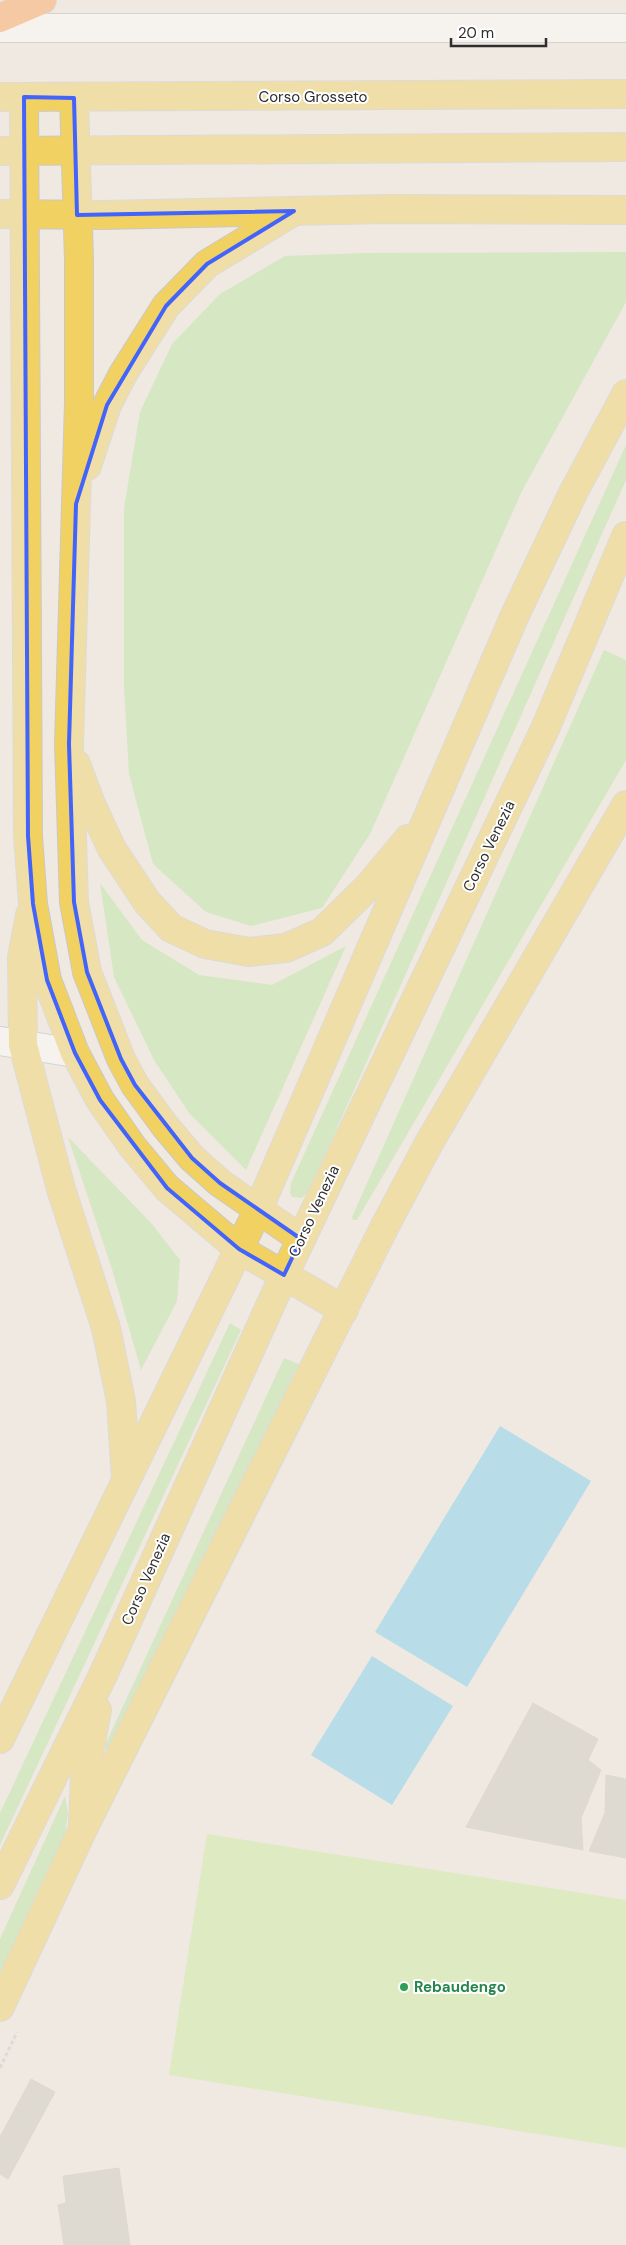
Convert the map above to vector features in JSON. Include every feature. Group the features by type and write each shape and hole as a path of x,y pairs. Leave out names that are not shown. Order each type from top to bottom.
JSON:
{"highway":[{"path":"0,18 42,0"}],"main road":[{"name":"Corso Grosseto","path":"12,97 626,94"},
{"path":"12,97 12,214 28,826 33,904 47,980 75,1053 100,1100 132,1146 167,1188 239,1249 344,1310"},
{"path":"74,98 79,402 69,744 74,902 87,972 121,1059 135,1085 165,1126 192,1158 220,1183 301,1239"},
{"path":"12,151 626,147"},
{"path":"12,214 77,215 388,209 621,210"},
{"path":"76,504 95,438 107,405 122,374 166,306 207,264 294,211"},
{"path":"0,1739 258,1210 392,895 431,812 515,615 573,493 626,394"},
{"name":"Corso Venezia","path":"0,1885 103,1675 284,1275 545,729 626,536"},
{"path":"69,744 91,804 112,849 146,902 170,928 205,944 249,952 286,948 322,932 368,887 431,812"},
{"path":"0,2006 83,1829 385,1226 428,1146 626,805"},
{"path":"33,904 22,957 11,1043 106,1328 121,1401 126,1479"},
{"path":"83,1829 84,1774 103,1675"}],"street":[{"path":"0,28 626,28"},
{"path":"11,1043 75,1053"}],"highlighted area":[{"path":"24,97 74,98 77,215 294,211 207,264 166,306 107,405 76,504 69,744 71,837 74,902 87,972 121,1059 135,1085 192,1158 220,1183 301,1239 284,1275 239,1249 167,1188 100,1100 75,1053 47,980 33,904 28,836"}],"green space":[{"path":"626,252 626,302 522,491 370,834 322,908 251,926 206,912 153,864 129,774 124,687 124,508 140,412 172,344 220,294 285,256 364,253"},
{"path":"626,445 626,480 309,1191 302,1198 292,1197 290,1193 291,1183"},
{"path":"604,650 626,660 626,760 357,1220 353,1220 352,1217"},
{"path":"100,883 142,940 199,975 272,985 346,946 246,1170 189,1113 154,1060 114,977"},
{"path":"68,1137 152,1224 180,1260 177,1301 141,1370 112,1269"},
{"path":"230,1323 241,1330 0,1845 0,1813"},
{"path":"284,1358 299,1364 114,1747 107,1751 105,1748 106,1743"},
{"path":"65,1796 68,1814 64,1841 0,1982 0,1939"},
{"name":"Rebaudengo","path":"207,1834 626,1900 626,2148 169,2075"}],"water":[{"path":"500,1426 591,1481 467,1687 375,1632"},
{"path":"372,1656 453,1706 392,1805 311,1755"}],"building":[{"path":"533,1703 598,1739 588,1760 601,1770 581,1818 583,1850 466,1827"},
{"path":"606,1775 626,1779 626,1858 589,1851 605,1813"},
{"path":"31,2079 55,2092 8,2179 0,2174 0,2137"},
{"path":"119,2168 130,2245 64,2245 58,2205 66,2203 63,2176"}],"place":[{"name":"Rebaudengo","path":"404,1987"}]}
